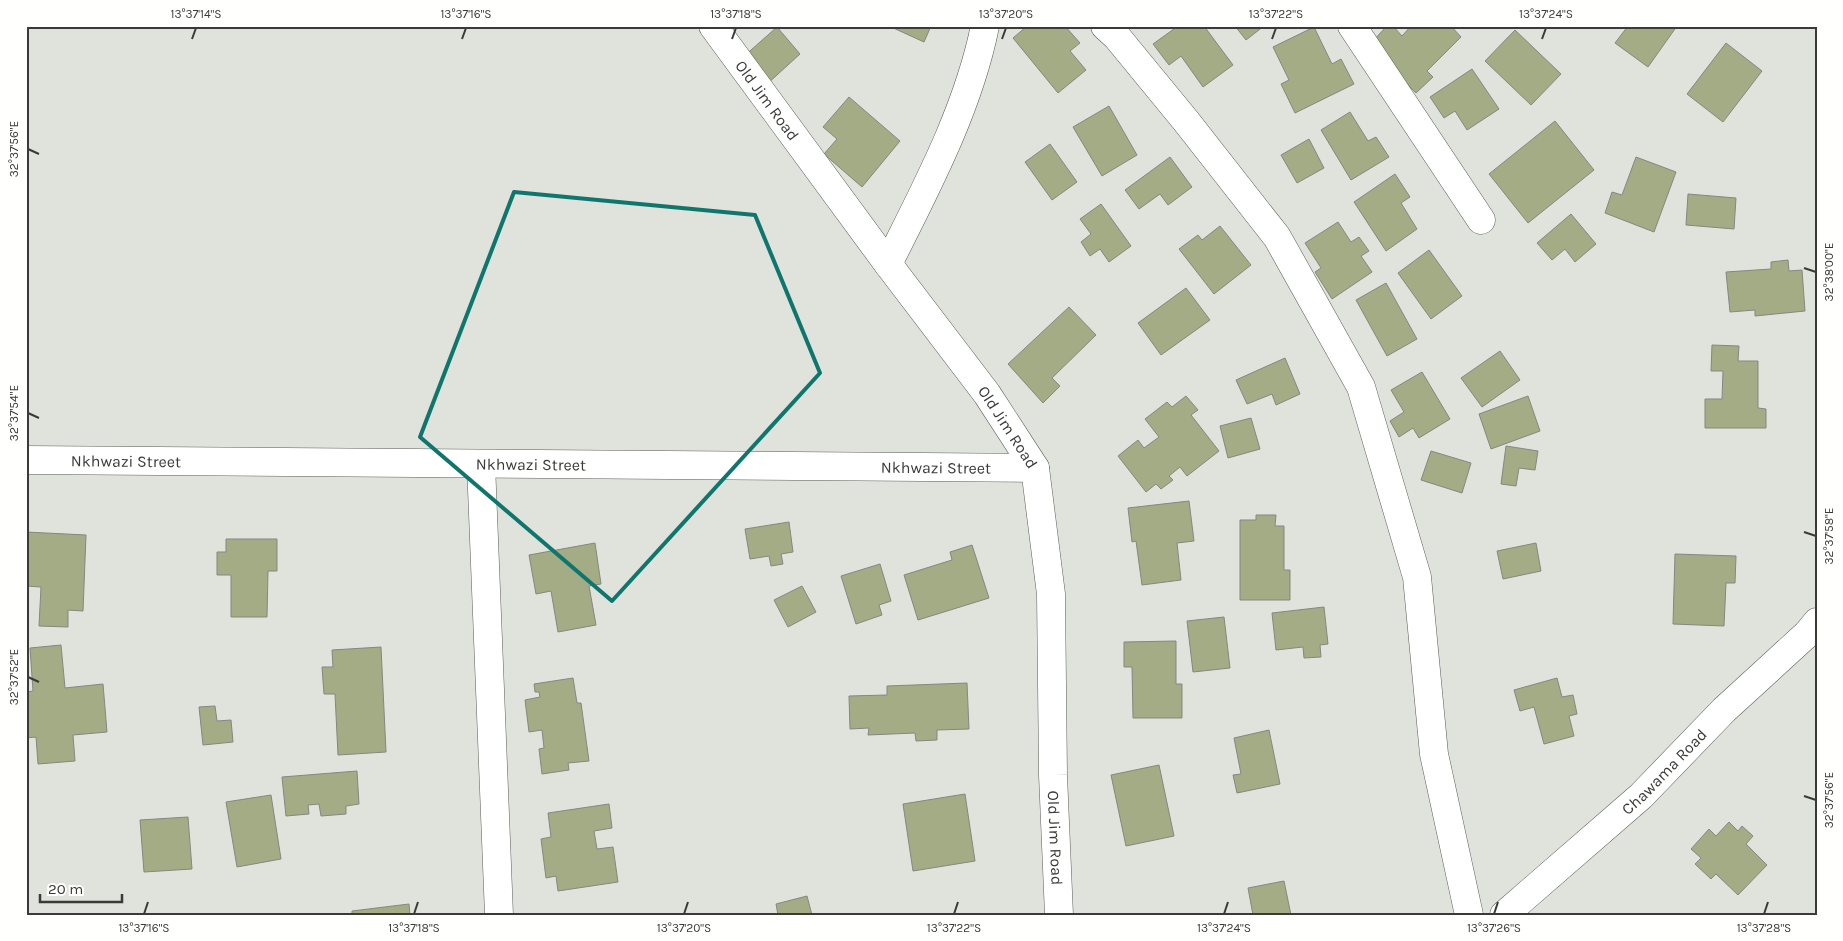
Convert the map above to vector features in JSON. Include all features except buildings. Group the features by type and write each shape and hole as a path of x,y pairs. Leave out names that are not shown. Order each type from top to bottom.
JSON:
{"street":[{"name":"Old Jim Road","path":"713,26 888,264 987,394 1035,468 1051,594 1053,775 1058,915"},
{"path":"888,264 958,115 980,52 985,26"},
{"path":"1105,26 1117,37 1186,121 1277,237 1362,387 1417,577 1434,754 1469,915"},
{"path":"1352,26 1481,220"},
{"name":"Nkhwazi Street","path":"26,460 1035,468"},
{"path":"481,464 499,915"},
{"name":"Chawama Road","path":"1504,915 1641,796 1724,710 1807,634 1817,622"}],"highlighted area":[{"path":"514,192 755,215 820,373 612,601 420,437"}]}
